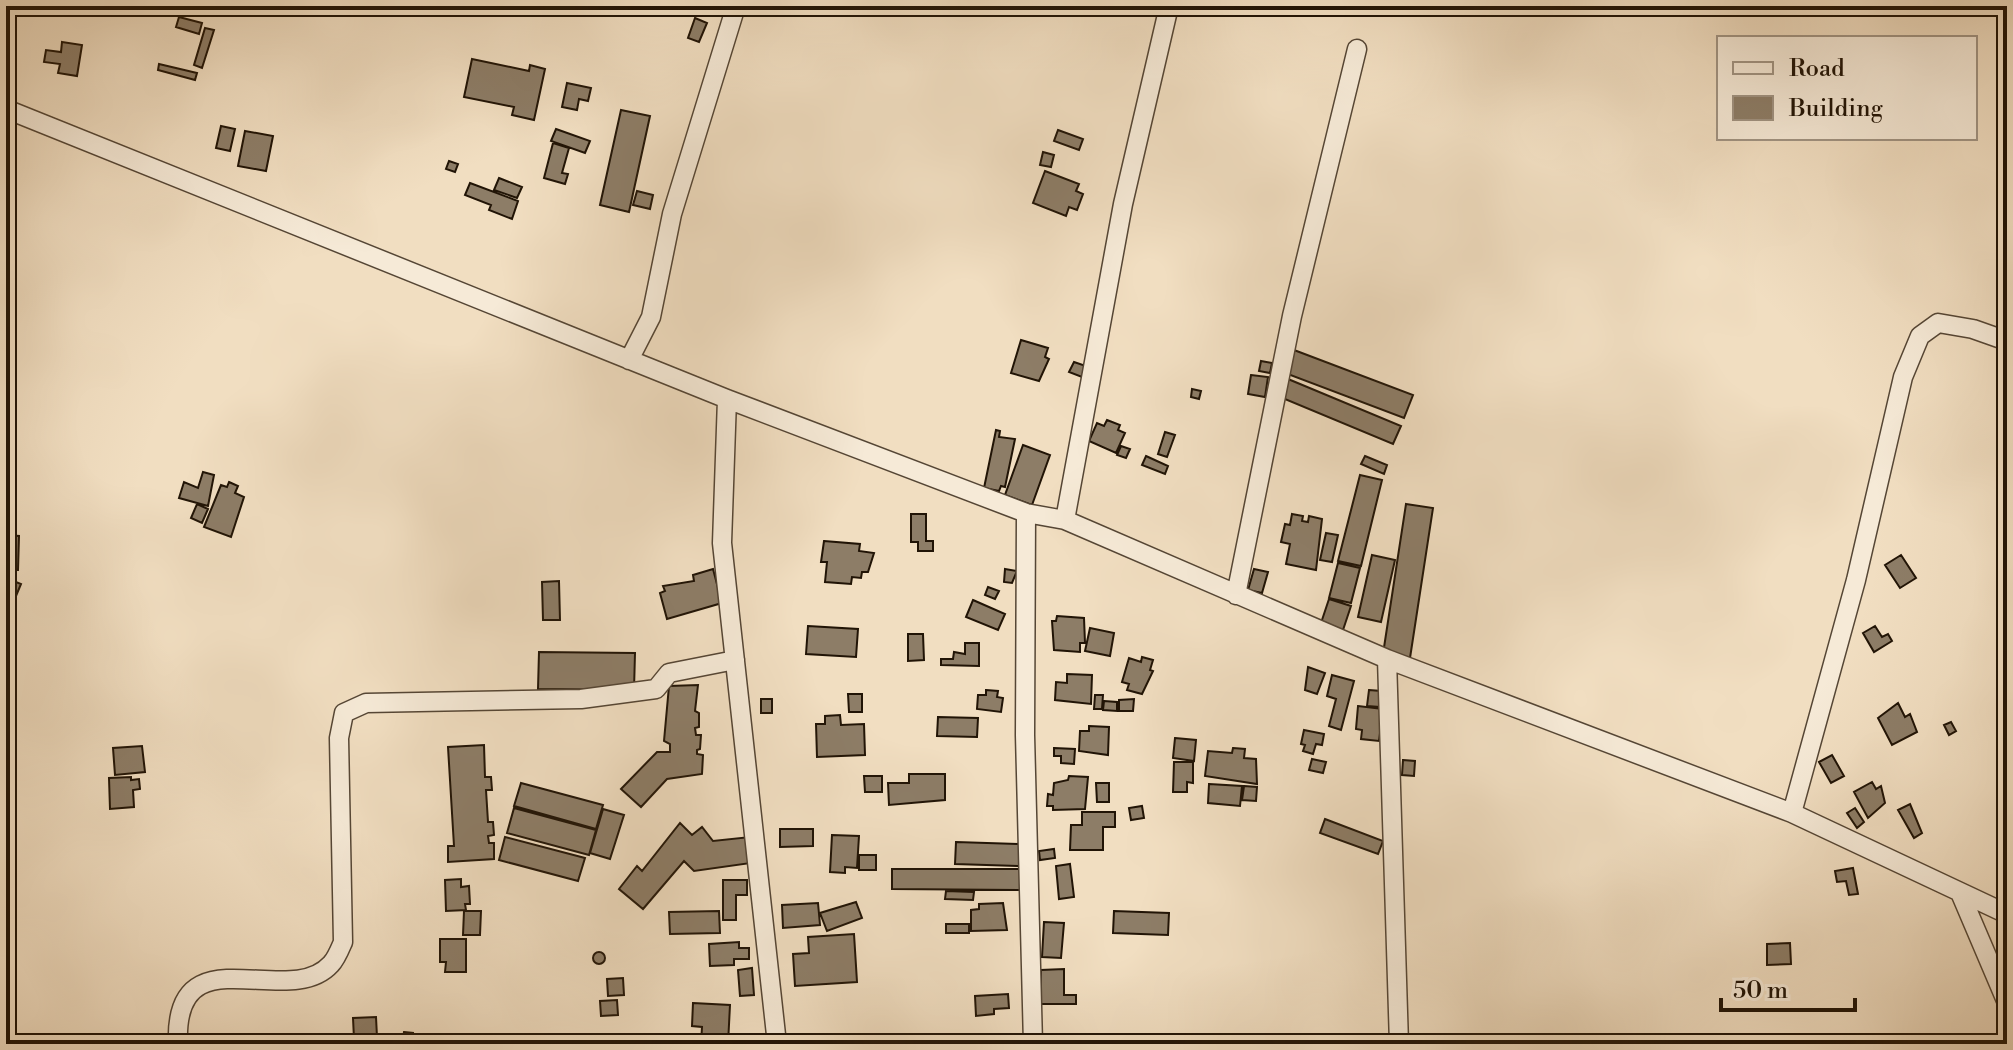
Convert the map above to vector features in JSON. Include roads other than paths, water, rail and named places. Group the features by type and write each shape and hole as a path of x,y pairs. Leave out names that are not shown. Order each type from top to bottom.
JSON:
{"street":[{"path":"629,360 651,317 672,214 736,6"},
{"path":"1065,520 1123,204 1169,6"},
{"path":"1236,595 1292,316 1357,49"},
{"path":"6,109 727,399 1026,513 1065,520 1387,659 1792,813 2007,914"},
{"path":"1792,813 1856,580 1903,377 1920,336 1938,323 1973,329 2007,341"},
{"path":"727,399 722,543 777,1044"},
{"path":"1026,513 1025,735 1033,1044"},
{"path":"1387,659 1399,1044"},
{"path":"178,1044 178,1025 186,998 211,979 303,978 330,966 343,942 339,738 344,713 366,703 581,699 656,689 669,673 735,660"},
{"path":"1961,895 2007,1003"}]}
